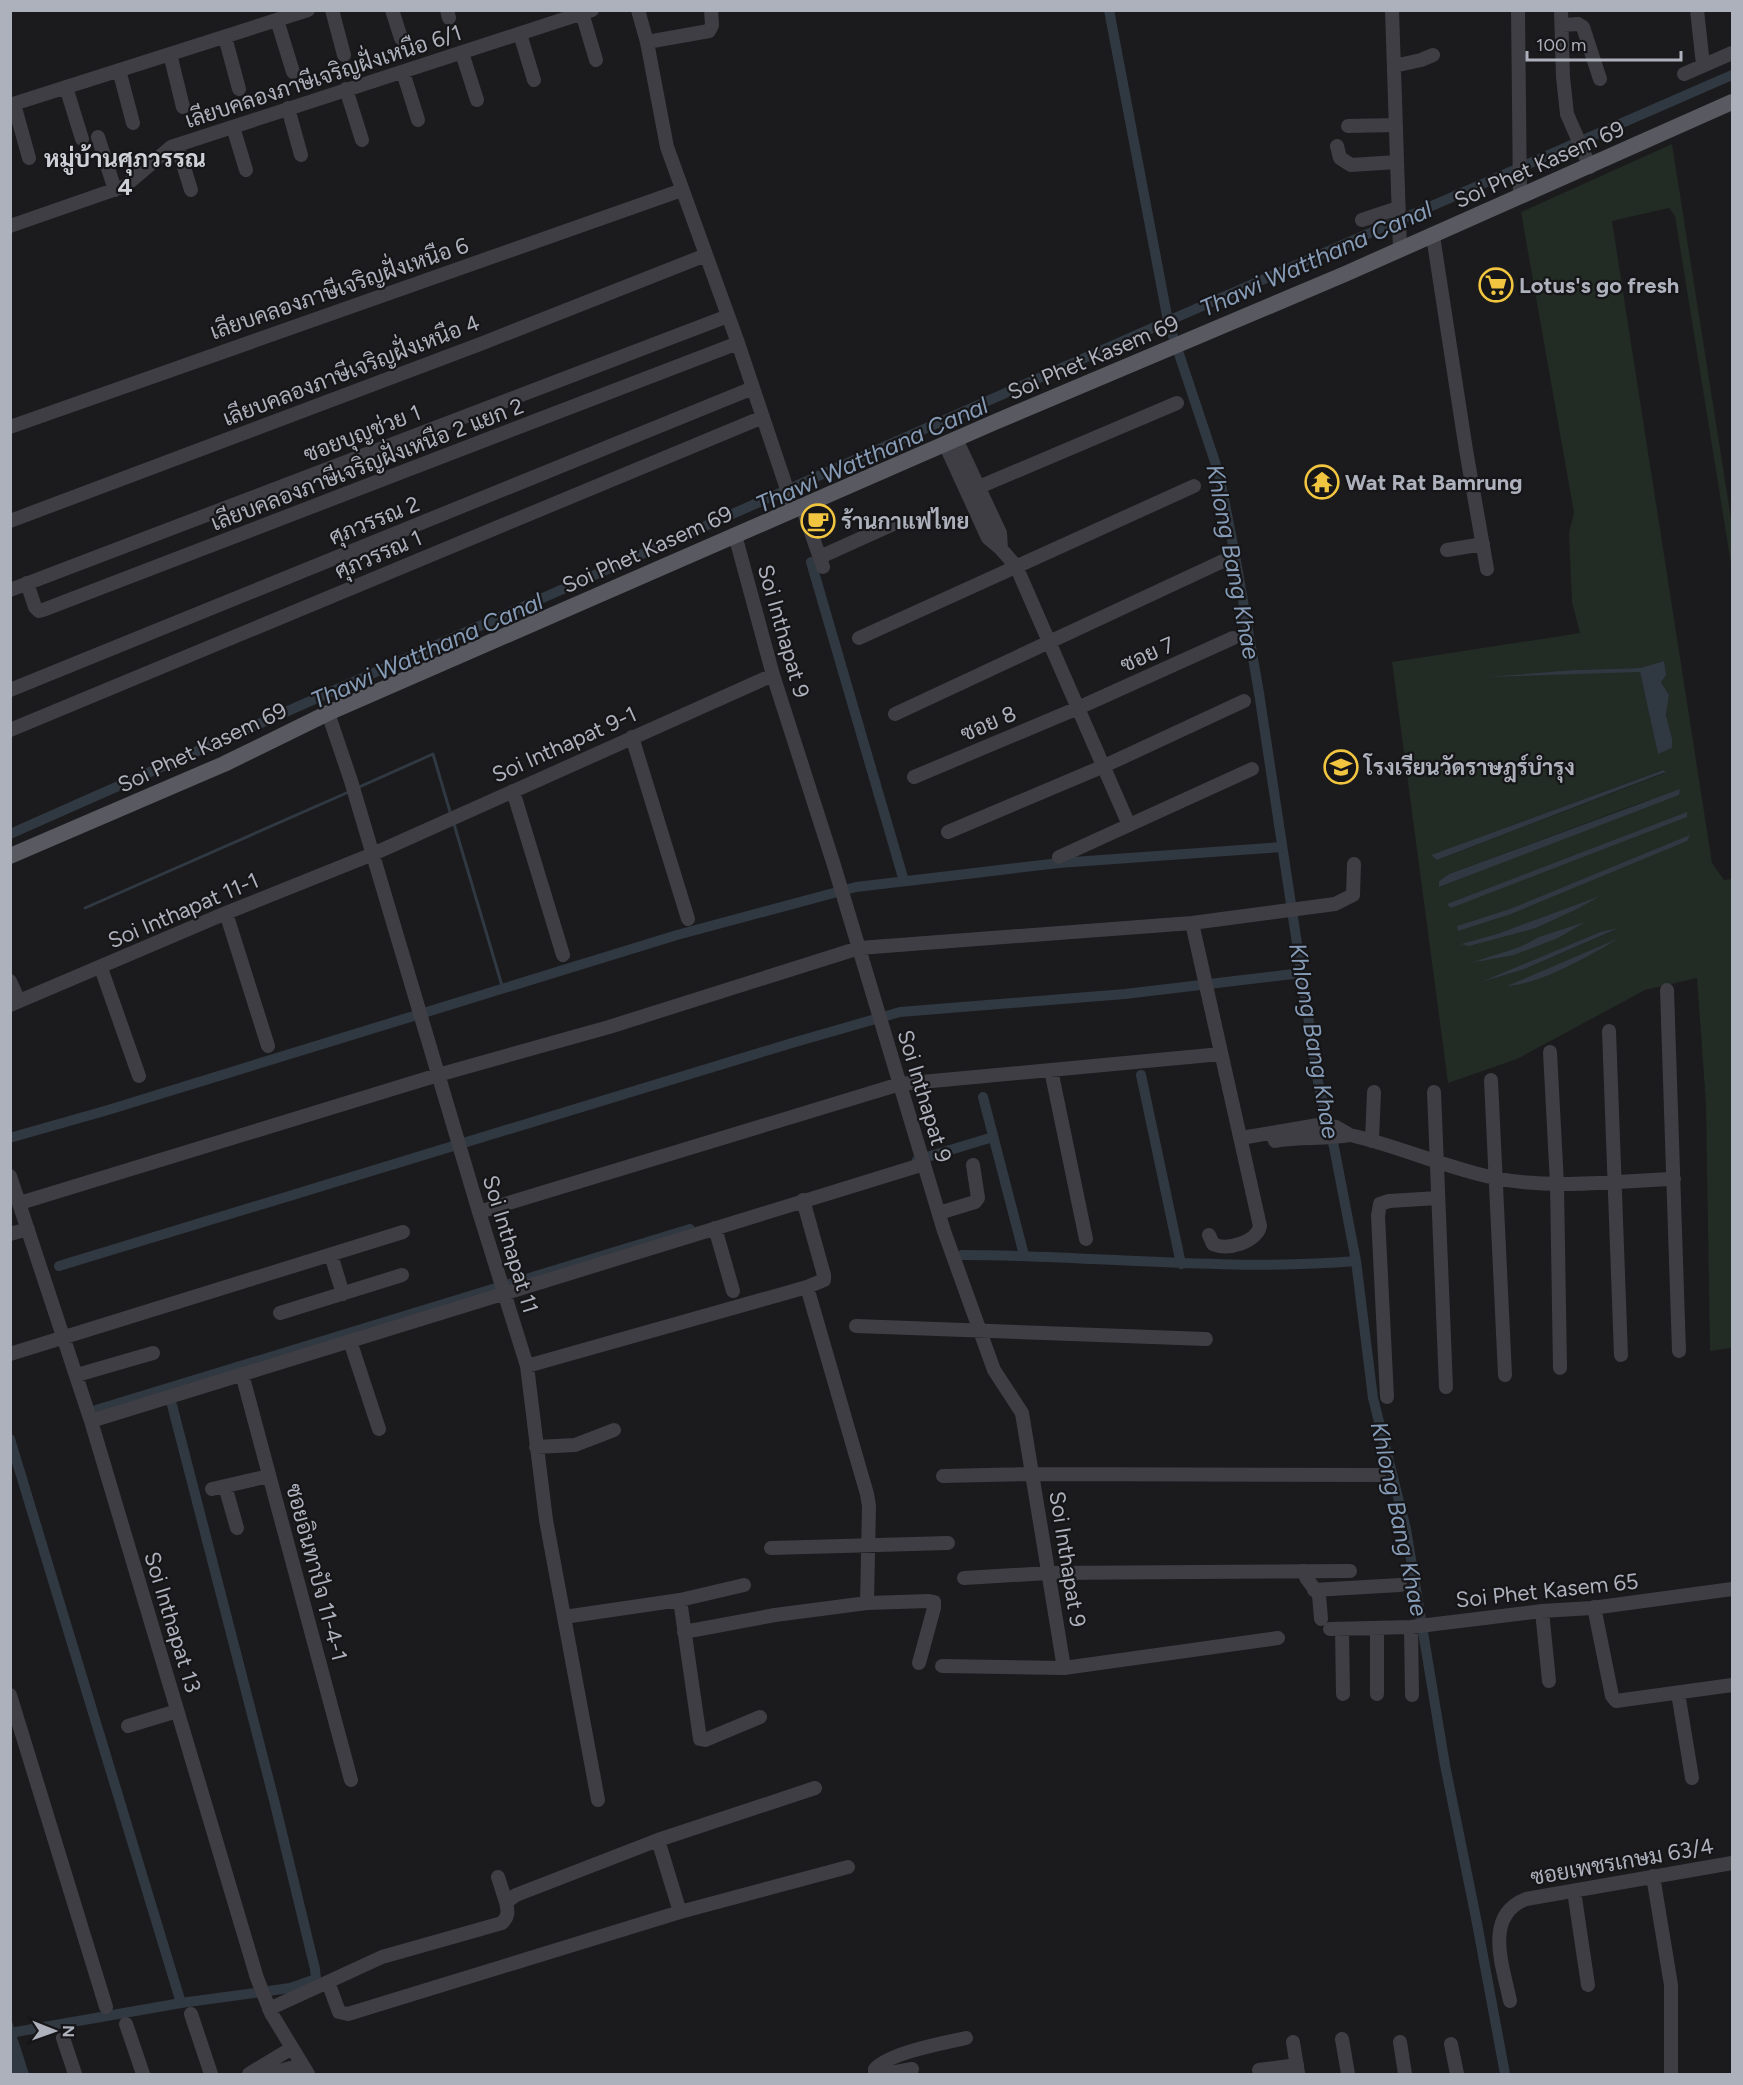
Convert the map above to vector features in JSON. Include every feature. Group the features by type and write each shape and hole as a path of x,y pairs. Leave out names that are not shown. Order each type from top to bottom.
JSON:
{"main road":[{"name":"Soi Phet Kasem 69","path":"10,856 224,764 328,713 735,535 796,506 1157,355 1400,244 1433,236 1588,161 1732,102"}],"street":[{"path":"29,158 12,104 308,10"},
{"path":"332,10 344,55"},
{"path":"392,10 401,38"},
{"path":"639,10 663,134 738,343 785,484 822,562 892,524"},
{"path":"647,42 709,31 712,25 711,10"},
{"path":"1392,10 1400,244"},
{"path":"1518,10 1520,192"},
{"path":"1697,10 1703,65"},
{"path":"587,12 596,60"},
{"name":"เลียบคลองภาษีเจริญฝั่งเหนือ 6/1","path":"10,226 115,190 129,183 167,149 177,145 587,12"},
{"path":"1588,161 1567,114 1562,18 1582,27 1600,79"},
{"path":"278,20 293,72"},
{"path":"520,34 534,80"},
{"path":"225,37 239,89"},
{"path":"1684,74 1732,52"},
{"path":"462,53 477,100"},
{"path":"170,54 183,107"},
{"path":"1394,66 1433,55"},
{"path":"119,70 132,123"},
{"path":"403,72 418,120"},
{"path":"66,87 82,139"},
{"path":"346,89 362,140"},
{"path":"288,108 301,155"},
{"path":"1348,126 1396,126"},
{"path":"233,127 246,170"},
{"path":"98,137 115,190"},
{"path":"177,145 191,190"},
{"path":"1337,146 1340,158 1351,165 1397,162"},
{"name":"เลียบคลองภาษีเจริญฝั่งเหนือ 6","path":"10,427 682,190"},
{"path":"1362,220 1398,209"},
{"path":"1433,236 1487,568"},
{"name":"เลียบคลองภาษีเจริญฝั่งเหนือ 4","path":"10,521 706,255"},
{"name":"ซอยบุญช่วย 1","path":"10,590 728,316"},
{"name":"เลียบคลองภาษีเจริญฝั่งเหนือ 2 แยก 2","path":"27,583 35,607 39,611 44,610 738,343"},
{"name":"ศุภวรรณ 2","path":"10,690 753,388"},
{"path":"979,487 1177,403"},
{"name":"ศุภวรรณ 1","path":"10,730 763,417"},
{"path":"951,442 979,487 1000,533 1001,549"},
{"path":"951,442 988,538 1016,566 1129,825"},
{"path":"859,638 1194,486"},
{"name":"Soi Inthapat 9","path":"735,535 773,675 939,1213 994,1370 1022,1413 1064,1668"},
{"path":"1448,550 1482,544"},
{"path":"895,714 1223,561"},
{"name":"ซอย 7","path":"1078,708 1233,638"},
{"name":"Soi Inthapat 9-1","path":"373,854 773,675"},
{"path":"948,832 1104,766 1244,702"},
{"name":"ซอย 8","path":"914,777 1078,708"},
{"name":"Soi Inthapat 11","path":"328,713 356,796 527,1366 546,1520 598,1800"},
{"path":"632,737 688,919"},
{"path":"1059,857 1252,769"},
{"path":"513,791 563,955"},
{"name":"Soi Inthapat 11-1","path":"15,1003 226,913 373,854"},
{"path":"16,1197 609,1027 859,948 1192,923 1335,904 1353,896 1354,864"},
{"path":"226,913 268,1046"},
{"path":"1192,923 1260,1224 1259,1231 1252,1238 1221,1247 1213,1244 1209,1236"},
{"path":"101,968 139,1076"},
{"path":"10,981 15,1003"},
{"path":"1667,990 1679,1351"},
{"path":"1609,1031 1621,1355"},
{"path":"1550,1052 1557,1184 1560,1368"},
{"path":"479,1212 900,1084 1221,1054"},
{"path":"1051,1070 1086,1239"},
{"path":"1491,1080 1505,1376"},
{"path":"1372,1141 1374,1092"},
{"path":"1434,1092 1446,1387"},
{"path":"1242,1143 1292,1133 1335,1132 1372,1141 1466,1172 1527,1183 1557,1184 1674,1179"},
{"path":"91,1421 350,1341 503,1290 715,1228 924,1163"},
{"path":"939,1213 975,1202 978,1198 973,1165"},
{"name":"Soi Inthapat 13","path":"10,1176 91,1421 265,1999 305,2070"},
{"path":"1387,1397 1378,1216 1380,1204 1389,1201 1438,1198"},
{"path":"527,1366 807,1287 824,1280 803,1200"},
{"path":"715,1228 733,1291"},
{"path":"10,1234 28,1229"},
{"path":"10,1354 403,1232"},
{"path":"331,1254 343,1294"},
{"path":"280,1313 402,1275"},
{"path":"807,1287 867,1494 869,1506 867,1603"},
{"path":"856,1326 1206,1339"},
{"path":"350,1341 379,1429"},
{"path":"76,1375 153,1353"},
{"name":"ซอยอินทาปัจ 11-4-1","path":"242,1374 351,1780"},
{"path":"536,1447 575,1444 614,1430"},
{"path":"943,1476 1378,1475"},
{"path":"237,1528 218,1487 269,1476"},
{"path":"771,1548 948,1543"},
{"path":"1303,1571 1319,1595 1331,1625 1342,1694"},
{"path":"964,1578 1049,1573 1350,1571"},
{"path":"564,1617 680,1600 744,1585"},
{"path":"1314,1590 1400,1585"},
{"name":"Soi Phet Kasem 65","path":"1331,1625 1377,1628 1412,1627 1430,1623 1594,1607 1732,1589"},
{"path":"680,1600 700,1739 705,1740 760,1717"},
{"path":"684,1632 775,1615 867,1603 934,1602 919,1663"},
{"path":"1594,1607 1613,1699 1616,1701 1732,1685"},
{"path":"1542,1611 1549,1681"},
{"path":"1412,1627 1412,1695"},
{"path":"1377,1628 1377,1694"},
{"path":"942,1666 1064,1668 1278,1638"},
{"path":"1678,1693 1692,1778"},
{"path":"10,1695 106,2007"},
{"path":"128,1726 177,1711"},
{"path":"506,1902 516,1895 658,1840 814,1788"},
{"path":"658,1840 680,1912"},
{"name":"ซอยเพชรเกษม 63/4","path":"1510,2001 1499,1944 1499,1930 1504,1915 1515,1904 1526,1899 1732,1863"},
{"path":"328,1982 339,2012 348,2014 680,1912 848,1868"},
{"path":"1653,1876 1670,1971 1671,2074"},
{"path":"265,1999 328,1982 382,1958 502,1923 509,1913 498,1877"},
{"path":"1574,1891 1588,1985"},
{"path":"191,2014 212,2074"},
{"path":"126,2024 142,2074"},
{"path":"63,2038 75,2074"},
{"path":"875,2074 874,2069 879,2064 916,2051 966,2038"},
{"path":"1342,2039 1348,2074"},
{"path":"1258,2070 1297,2070 1293,2042"},
{"path":"1400,2042 1405,2074"},
{"path":"1451,2044 1457,2074"},
{"path":"249,2074 292,2048"},
{"path":"885,2074 912,2069"},
{"path":"268,2074 305,2070"}],"shaded area":[{"path":"1672,144 1732,525 1732,570 1675,216 1669,208 1612,221 1712,863 1724,880 1732,879 1732,1348 1710,1351 1706,1105 1697,978 1645,990 1517,1059 1448,1083 1392,662 1580,633 1572,602 1569,533 1574,513 1521,212","holes":["1664,661 1661,682 1669,695 1666,715 1672,748 1658,753 1640,672 1575,670 1640,668","1662,770 1665,773 1437,860 1432,855","1679,794 1439,887 1439,881 1449,874 1643,802","1596,898 1536,928 1462,944 1497,934","1615,930 1522,970 1487,980 1600,932"]},
{"path":"1664,661 1666,675 1661,682 1669,695 1666,715 1672,748 1658,754 1640,672 1487,677 1575,670 1640,668"},
{"path":"1663,770 1666,772 1437,860 1431,855"},
{"path":"1680,789 1679,795 1439,887 1439,881 1449,874"},
{"path":"1687,812 1687,817 1451,908 1447,904"},
{"path":"1690,835 1687,841 1511,914 1458,931 1457,926 1510,909"},
{"path":"1600,896 1536,928 1469,946 1461,944 1497,934"},
{"path":"1585,922 1558,938 1514,955 1470,963 1520,947 1539,937"},
{"path":"1619,928 1522,970 1481,982 1600,932"},
{"path":"1617,939 1579,961 1548,975 1533,981 1507,986"},
{"path":"11,2018 29,2074 11,2074"}],"waterway":[{"name":"Khlong Bang Khae","path":"1109,10 1168,321 1219,474 1235,555 1259,693 1318,1082 1334,1147 1356,1261 1373,1398 1406,1529 1445,1765 1505,2074"},
{"name":"Thawi Watthana Canal","path":"10,834 1168,321 1732,75"},
{"path":"811,562 904,881"},
{"path":"357,788 433,754 451,815"},
{"path":"85,908 351,791"},
{"path":"454,824 503,989"},
{"path":"13,1137 108,1110 677,935 856,887 1059,863 1282,847"},
{"path":"59,1266 900,1012 1125,994 1302,973"},
{"path":"1141,1075 1181,1264"},
{"path":"983,1097 1024,1255"},
{"path":"917,1160 993,1137"},
{"path":"96,1410 690,1229"},
{"path":"962,1255 1258,1265 1356,1261"},
{"path":"10,2033 181,2003 290,1988 316,1979 274,1800 172,1405"},
{"path":"10,1439 181,2003"}],"place":[{"name":"Lotus's go fresh","path":"1496,285"},
{"name":"Wat Rat Bamrung","path":"1322,482"},
{"name":"ร้านกาแฟไทย","path":"818,521"},
{"name":"โรงเรียนวัดราษฎร์บำรุง","path":"1341,767"}],"district":[{"name":"หมู่บ้านศุภวรรณ 4","path":"125,173"}]}
